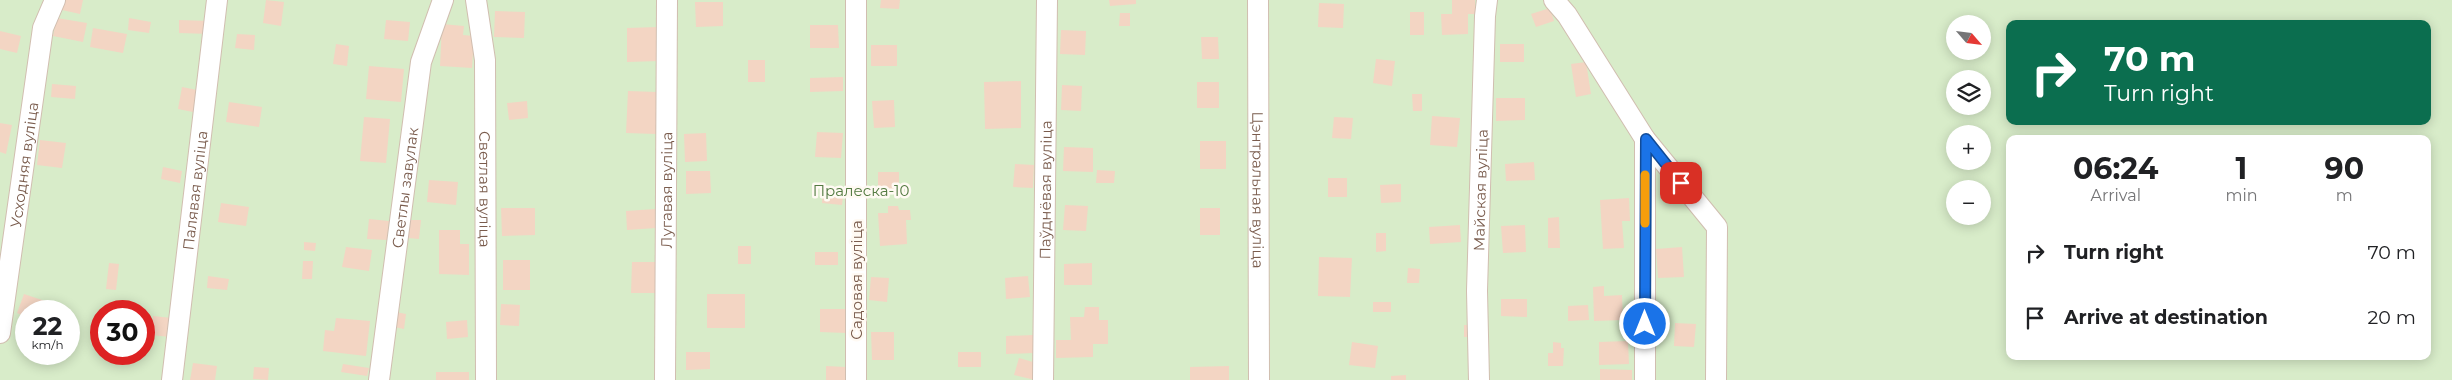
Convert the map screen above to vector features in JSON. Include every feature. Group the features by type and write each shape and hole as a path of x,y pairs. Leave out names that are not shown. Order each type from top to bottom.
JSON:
{"street":[{"name":"Усходняя вуліца","path":"0,333 43,28 55,0"},
{"name":"Палявая вуліца","path":"172,380 217,0"},
{"name":"Светлы завулак","path":"379,380 421,62 443,0"},
{"name":"Светлая вуліца","path":"476,0 485,60 486,380"},
{"name":"Лугавая вуліца","path":"665,380 666,0"},
{"name":"Садовая вуліца","path":"856,0 856,380"},
{"name":"Паўднёвая вуліца","path":"1043,380 1047,0"},
{"name":"Цэнтральная вуліца","path":"1258,0 1259,380"},
{"name":"Майская вуліца","path":"1478,380 1477,291 1485,16 1488,0"},
{"path":"1554,0 1568,15 1646,139 1716,227 1716,380"},
{"path":"1645,380 1646,139"}],"green space":[{"name":"Пралеска-10","path":"0,0 2452,0 2452,380 0,380"}],"building":[{"path":"64,0 83,0 80,14 62,10"},
{"path":"266,0 284,2 281,26 263,23"},
{"path":"881,0 900,0 899,9 880,8"},
{"path":"1109,0 1136,0 1136,4 1110,6"},
{"path":"1452,0 1475,0 1475,14 1468,14 1468,34 1442,35 1441,14 1452,14"},
{"path":"695,2 723,2 723,26 696,27"},
{"path":"1319,3 1344,4 1343,28 1318,27"},
{"path":"1550,8 1554,21 1536,27 1531,14"},
{"path":"495,11 525,12 524,38 494,37"},
{"path":"1410,12 1424,12 1424,35 1410,35"},
{"path":"1120,13 1130,13 1130,26 1119,26"},
{"path":"57,18 87,23 83,42 53,36"},
{"path":"129,18 151,22 149,33 128,30"},
{"path":"179,20 210,21 210,34 179,33"},
{"path":"386,20 410,22 408,41 384,39"},
{"path":"442,24 464,26 463,35 474,36 472,68 440,66"},
{"path":"810,25 838,25 839,48 810,48"},
{"path":"658,27 659,61 627,62 627,28"},
{"path":"93,28 127,34 123,53 90,47"},
{"path":"1061,30 1086,31 1085,55 1060,54"},
{"path":"0,31 21,36 17,53 0,49"},
{"path":"237,34 255,35 254,50 235,48"},
{"path":"1201,37 1218,37 1219,59 1202,59"},
{"path":"336,44 349,46 347,66 333,64"},
{"path":"1500,44 1524,44 1524,62 1500,62"},
{"path":"871,45 897,45 897,66 871,66"},
{"path":"1376,59 1395,61 1392,86 1373,83"},
{"path":"748,60 765,60 765,82 748,82"},
{"path":"1586,62 1591,94 1576,97 1571,64"},
{"path":"369,66 404,69 401,102 366,99"},
{"path":"843,77 843,91 810,92 810,78"},
{"path":"1021,81 1021,128 985,129 984,82"},
{"path":"1197,82 1219,82 1219,108 1197,108"},
{"path":"52,84 76,86 75,99 51,97"},
{"path":"1062,85 1082,86 1081,111 1061,110"},
{"path":"182,87 202,91 198,113 178,109"},
{"path":"628,91 657,92 656,134 626,133"},
{"path":"1412,94 1422,94 1422,111 1413,111"},
{"path":"1496,98 1525,98 1525,120 1496,121"},
{"path":"894,100 895,127 874,128 872,101"},
{"path":"527,101 528,118 509,120 507,103"},
{"path":"229,102 262,107 259,127 226,122"},
{"path":"1432,116 1460,118 1457,147 1430,145"},
{"path":"364,117 390,119 386,163 360,161"},
{"path":"1334,117 1353,118 1351,139 1332,138"},
{"path":"0,123 12,125 6,154 0,152"},
{"path":"817,132 843,133 841,158 815,157"},
{"path":"706,133 707,161 685,162 684,134"},
{"path":"40,140 66,143 62,168 37,165"},
{"path":"1200,141 1226,141 1226,169 1200,169"},
{"path":"1064,147 1093,148 1093,172 1063,171"},
{"path":"1534,162 1535,180 1506,181 1505,164"},
{"path":"1015,164 1034,165 1033,188 1013,187"},
{"path":"163,167 182,171 180,183 161,179"},
{"path":"1097,170 1115,171 1114,183 1096,183"},
{"path":"686,171 710,171 711,193 686,194"},
{"path":"878,172 899,172 899,189 878,189"},
{"path":"1328,178 1347,178 1347,197 1328,197"},
{"path":"429,180 458,182 456,205 427,202"},
{"path":"1401,184 1401,202 1381,203 1380,185"},
{"path":"823,186 844,188 842,205 822,203"},
{"path":"1629,198 1630,221 1622,221 1624,248 1603,249 1600,200"},
{"path":"221,203 249,207 246,226 218,222"},
{"path":"1065,205 1088,206 1086,231 1063,230"},
{"path":"888,206 898,206 899,210 910,210 911,220 906,220 907,244 880,246 878,213 888,213"},
{"path":"501,208 535,208 535,235 502,236"},
{"path":"1200,208 1220,208 1220,235 1200,235"},
{"path":"655,209 656,228 627,230 626,211"},
{"path":"1559,217 1560,248 1548,248 1548,218"},
{"path":"369,219 389,221 387,240 367,239"},
{"path":"409,220 421,220 419,239 408,238"},
{"path":"1460,225 1461,242 1430,244 1429,227"},
{"path":"1525,225 1526,252 1503,253 1501,226"},
{"path":"439,230 460,230 460,244 469,244 469,275 439,274"},
{"path":"1376,233 1386,233 1386,251 1376,252"},
{"path":"304,242 316,243 315,251 304,250"},
{"path":"738,246 751,246 751,264 738,264"},
{"path":"346,247 372,250 369,271 342,267"},
{"path":"1682,247 1684,277 1658,278 1656,249"},
{"path":"815,252 838,252 838,265 815,265"},
{"path":"1319,257 1352,258 1350,297 1318,296"},
{"path":"503,260 530,260 530,290 503,290"},
{"path":"303,261 313,261 312,279 302,279"},
{"path":"632,262 656,262 656,293 631,293"},
{"path":"109,263 119,264 116,290 106,289"},
{"path":"1092,263 1092,285 1064,285 1064,264"},
{"path":"1408,268 1420,269 1419,283 1407,283"},
{"path":"208,276 229,279 227,290 207,288"},
{"path":"1028,276 1030,297 1006,299 1005,278"},
{"path":"871,277 889,278 887,302 869,300"},
{"path":"1604,286 1604,296 1622,295 1623,320 1594,321 1593,287"},
{"path":"24,294 42,300 22,300"},
{"path":"707,294 745,294 745,328 707,328"},
{"path":"1501,299 1527,299 1527,317 1501,316"},
{"path":"1373,302 1391,302 1391,312 1373,312"},
{"path":"501,304 520,305 519,326 500,325"},
{"path":"1588,305 1589,320 1568,321 1568,306"},
{"path":"1085,307 1099,307 1099,320 1108,320 1108,344 1093,344 1093,357 1056,358 1056,340 1071,340 1070,317 1084,317"},
{"path":"820,309 846,309 846,333 820,332"},
{"path":"396,312 406,314 404,329 394,327"},
{"path":"155,316 172,318 170,337 155,335"},
{"path":"336,318 370,321 366,356 323,351 325,330 334,331"},
{"path":"467,320 468,337 447,339 446,322"},
{"path":"1675,323 1696,324 1694,347 1674,346"},
{"path":"1464,325 1471,325 1472,337 1464,337"},
{"path":"871,332 894,332 894,360 872,360"},
{"path":"1033,335 1033,353 1006,354 1006,336"},
{"path":"1628,341 1629,364 1599,365 1599,342"},
{"path":"1352,342 1378,346 1375,368 1349,365"},
{"path":"1553,342 1561,343 1561,348 1564,348 1563,366 1548,366 1548,353 1553,353"},
{"path":"686,352 710,352 710,369 686,370"},
{"path":"958,352 981,352 981,367 958,367"},
{"path":"1019,358 1040,364 1035,380 1014,375"},
{"path":"193,363 217,366 215,380 190,380"},
{"path":"343,364 369,368 367,376 341,372"},
{"path":"826,366 846,367 846,380 826,380"},
{"path":"1229,366 1229,380 1190,380 1190,367"},
{"path":"254,367 269,368 268,380 253,379"},
{"path":"1600,369 1632,370 1632,380 1600,380"},
{"path":"436,372 469,372 469,380 436,380"},
{"path":"1406,375 1406,380 1391,380 1391,376"}],"slow traffic":[{"path":"1645,175 1645,223"}],"route":[{"path":"1645,324 1646,139 1681,183"}]}
